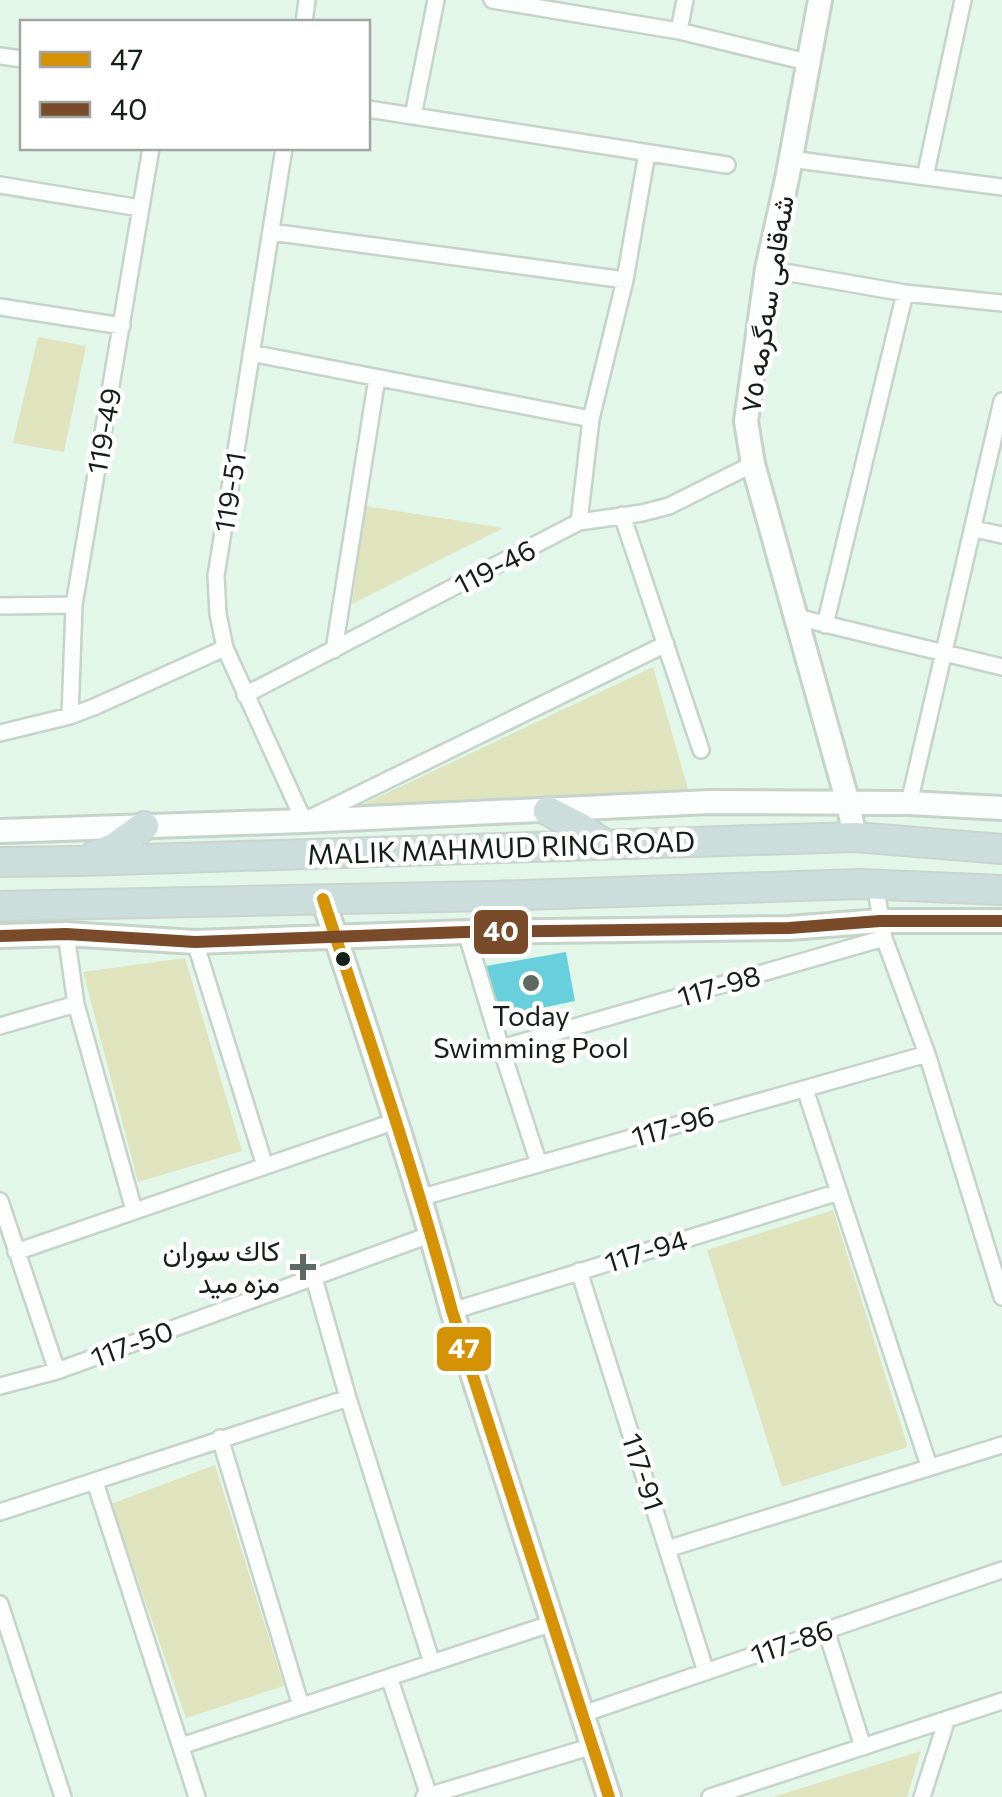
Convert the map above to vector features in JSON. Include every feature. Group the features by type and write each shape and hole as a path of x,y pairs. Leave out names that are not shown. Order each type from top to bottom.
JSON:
{"highway":[{"path":"548,810 606,845"},
{"path":"82,861 144,826"},
{"name":"MALIK MAHMUD RING ROAD","path":"0,862 855,837 1002,849"},
{"name":"MALIK MAHMUD RING ROAD","path":"0,906 875,884 1002,890"}],"main road":[{"name":"شەقامی سەگرمە ٧٥","path":"820,0 768,268 746,421 752,464 855,837"},
{"path":"0,831 710,802 909,802 1002,808"},
{"path":"617,891 621,930"},
{"path":"322,899 609,1797"},
{"path":"0,936 66,934 195,942 466,932 882,930 1002,921"}],"street":[{"path":"413,116 436,0"},
{"path":"492,0 679,30 807,62"},
{"path":"679,30 685,0"},
{"path":"925,178 963,0"},
{"path":"370,109 727,165"},
{"name":"119-49","path":"70,716 74,605 151,150"},
{"name":"119-51","path":"284,150 216,576 225,648 304,821"},
{"path":"579,522 591,420 625,280 648,153"},
{"path":"790,159 1002,188"},
{"path":"0,184 140,208"},
{"path":"271,232 625,280"},
{"path":"768,268 1002,304"},
{"path":"826,624 905,292"},
{"path":"0,307 122,326"},
{"path":"252,353 591,420"},
{"path":"334,650 377,378"},
{"path":"909,802 1002,401"},
{"name":"119-46","path":"245,695 579,522 669,506 752,464"},
{"path":"622,515 702,750"},
{"path":"974,529 1002,536"},
{"path":"0,606 74,605"},
{"path":"796,617 1002,667"},
{"path":"304,821 666,644"},
{"path":"0,733 70,716 225,648"},
{"path":"875,884 882,930 926,1054 1002,1297"},
{"name":"117-98","path":"501,1048 882,930"},
{"path":"466,932 540,1164"},
{"path":"66,934 76,1004 134,1210"},
{"path":"195,942 265,1166"},
{"path":"0,1026 76,1004"},
{"name":"117-96","path":"420,1198 926,1054"},
{"path":"804,1089 929,1466"},
{"path":"16,1252 396,1121"},
{"name":"117-94","path":"452,1310 839,1192"},
{"path":"0,1201 57,1371"},
{"name":"117-50","path":"0,1386 57,1371 432,1234"},
{"name":"117-91","path":"580,1272 706,1672"},
{"path":"314,1278 432,1663"},
{"path":"0,1512 348,1398"},
{"path":"220,1438 301,1706"},
{"path":"667,1550 1002,1444"},
{"path":"95,1482 197,1797"},
{"name":"117-86","path":"582,1714 1002,1570"},
{"path":"0,1604 62,1797"},
{"path":"181,1746 553,1623"},
{"path":"826,1630 863,1747"},
{"path":"388,1677 427,1796 478,1789 594,1746"},
{"path":"710,1797 750,1791 863,1747 1002,1701"},
{"path":"922,1797 947,1719"}],"green space":[{"path":"38,337 86,346 64,452 13,443"},
{"path":"366,506 503,528 352,604"},
{"path":"653,667 690,796 355,808"},
{"path":"185,958 242,1151 138,1182 83,972"},
{"path":"833,1210 908,1447 782,1487 707,1250"},
{"path":"215,1465 284,1686 186,1718 111,1504"},
{"path":"921,1751 907,1797 773,1797"}],"water":[{"name":"Today Swimming Pool","path":"566,952 575,1001 498,1017 486,966"}],"transit line":[{"name":"47","path":"323,899 609,1797"},
{"name":"40","path":"0,936 66,934 195,942 466,932 789,928 880,921 1002,921"}],"place":[{"name":"Today Swimming Pool","path":"531,983"},
{"name":"كاك سوران مزه ميد","path":"303,1267"}]}
